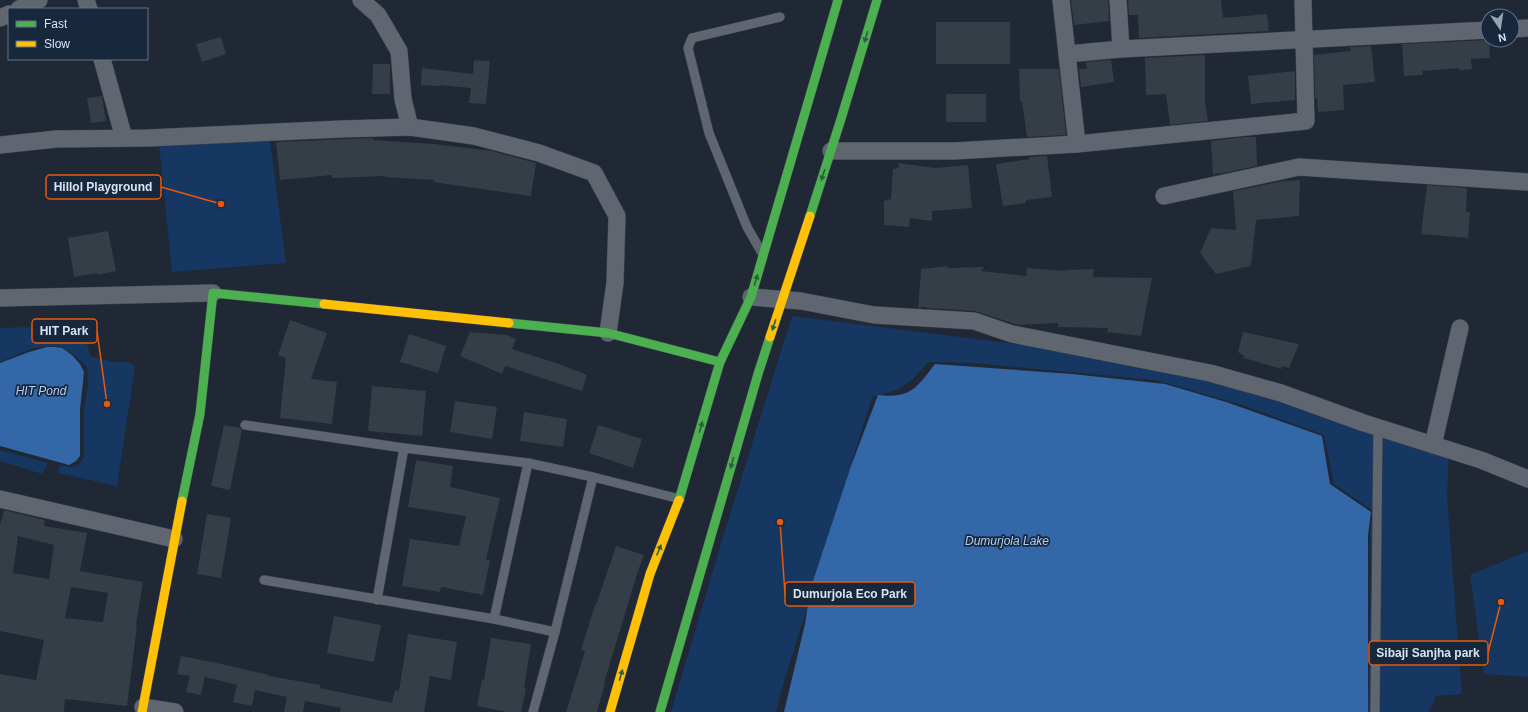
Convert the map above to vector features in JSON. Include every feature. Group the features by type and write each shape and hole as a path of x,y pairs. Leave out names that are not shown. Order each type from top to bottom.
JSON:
{"main road":[{"path":"610,712 650,574 680,499 720,362 751,297 838,0"},
{"path":"660,712 758,374 831,151 877,0"},
{"path":"142,709 174,540 200,414 213,294 608,334 720,362"}],"street":[{"path":"21,8 39,0"},
{"path":"361,0 378,15 399,51 403,99 410,127"},
{"path":"1061,0 1077,144"},
{"path":"1118,0 1121,49"},
{"path":"831,151 954,151 1077,144 1306,121 1303,0"},
{"path":"1067,54 1121,49 1480,30"},
{"path":"102,60 124,138"},
{"path":"0,145 56,139 124,138 410,127 474,136 539,153 594,173 616,216 615,283 608,334"},
{"path":"1164,196 1299,167 1528,182"},
{"path":"0,298 213,294"},
{"path":"751,297 801,301 874,316 974,321 1012,334 1210,373 1281,393 1378,427 1481,460 1528,479"},
{"path":"1433,445 1460,328"},
{"path":"0,499 174,540"},
{"path":"142,709 175,712"}],"lane":[{"path":"763,256 747,227 709,133 688,48 692,38 780,17"},
{"path":"245,425 404,448 528,463 593,477 680,499"},
{"path":"1375,712 1378,427"},
{"path":"377,600 404,448"},
{"path":"494,619 528,463"},
{"path":"533,712 555,632 593,477"},
{"path":"264,580 494,619 555,632"}],"shaded area":[{"path":"270,141 286,263 172,272 159,144"},
{"path":"792,316 1047,348 1201,375 1449,450 1447,497 1462,694 1436,696 1429,712 1368,712 1371,573 1370,533 1373,511 1334,484 1324,435 1245,406 1156,380 973,363 928,362 914,378 898,390 872,397 776,712 671,712 723,537"},
{"path":"81,325 91,357 115,362 127,362 135,366 117,486 58,473 60,465 68,467 75,466 80,463 84,456 84,408 88,386 87,367 72,353 58,346 33,348 0,362 0,328"},
{"path":"0,450 48,463 42,474 0,461"},
{"path":"1528,551 1528,677 1484,674 1470,575"}],"water":[{"name":"HIT Pond","path":"47,347 62,348 72,355 80,364 84,372 80,410 80,456 76,461 69,465 0,446 0,363"},
{"name":"Dumurjola Lake","path":"935,364 1072,374 1165,384 1226,402 1322,436 1330,484 1371,512 1368,535 1368,712 784,712 805,624 810,590 851,466 878,395 898,395 912,390"}],"building":[{"path":"1071,0 1108,0 1109,21 1074,25"},
{"path":"1128,0 1221,0 1223,18 1267,14 1269,31 1139,38 1138,15 1129,15"},
{"path":"936,22 1010,22 1010,64 936,64"},
{"path":"221,37 226,54 202,62 196,44"},
{"path":"1480,40 1480,48 1489,48 1490,58 1471,59 1472,69 1459,70 1459,68 1422,71 1423,75 1404,76 1402,44"},
{"path":"1371,46 1375,82 1343,85 1344,110 1318,112 1317,98 1315,98 1314,55 1351,51 1350,47"},
{"path":"1205,55 1205,102 1208,121 1170,125 1166,94 1146,95 1145,58"},
{"path":"474,60 490,61 486,104 469,103 471,88 421,85 422,68 473,74"},
{"path":"1111,60 1114,82 1081,87 1079,69 1087,69 1086,62"},
{"path":"373,64 390,64 390,94 372,94"},
{"path":"1019,69 1059,69 1066,135 1027,137 1022,101 1020,102"},
{"path":"1295,71 1295,100 1251,104 1248,76"},
{"path":"946,94 986,94 986,122 946,122"},
{"path":"102,96 106,121 91,123 87,98"},
{"path":"1256,137 1257,166 1213,174 1211,141"},
{"path":"373,138 373,140 434,144 492,151 536,163 531,196 433,182 434,180 385,176 332,178 332,175 280,180 276,142"},
{"path":"1047,156 1052,197 1026,200 1026,203 1003,206 996,164 1030,159 1029,157"},
{"path":"898,163 935,168 968,165 972,208 932,211 932,221 910,218 909,227 884,225 884,201 891,199 893,169 899,168"},
{"path":"1300,180 1299,216 1256,220 1251,266 1216,274 1200,253 1211,228 1236,230 1233,191 1283,181"},
{"path":"1427,185 1467,188 1466,212 1470,212 1468,238 1421,234"},
{"path":"108,231 116,271 98,275 98,273 74,277 68,238"},
{"path":"948,266 947,268 984,267 981,271 1026,276 1027,268 1065,271 1094,269 1093,277 1152,278 1141,336 1107,332 1108,328 1058,327 1058,323 1018,325 975,311 926,307 918,308 921,269"},
{"path":"290,320 327,333 311,379 337,382 332,424 280,418 286,358 278,355"},
{"path":"470,332 507,335 516,339 512,349 562,365 587,375 582,391 505,366 502,374 460,356"},
{"path":"1243,332 1299,344 1289,368 1282,366 1282,369 1244,358 1244,356 1238,352"},
{"path":"409,334 446,346 438,373 400,362"},
{"path":"372,386 426,391 422,436 368,431"},
{"path":"455,401 497,407 492,439 450,432"},
{"path":"524,412 567,419 563,447 520,441"},
{"path":"224,425 240,428 242,430 230,490 211,486"},
{"path":"598,425 642,439 633,468 589,453"},
{"path":"416,460 453,466 450,487 500,498 486,560 490,560 483,595 441,587 440,592 402,586 410,539 459,546 466,516 408,507"},
{"path":"4,510 45,520 44,526 87,533 80,571 143,582 136,625 127,706 65,699 64,712 0,712 0,674 36,680 44,640 0,631 0,525","holes":["18,536 54,545 49,579 13,573","71,587 108,593 103,622 65,618"]},
{"path":"207,514 231,518 221,578 197,574"},
{"path":"616,546 644,555 604,683 597,712 566,712 585,651 581,650"},
{"path":"334,616 381,625 374,662 327,653"},
{"path":"408,634 457,642 451,680 430,676 424,712 340,712 341,708 305,701 303,712 284,712 287,697 255,690 252,706 233,702 237,685 205,677 201,695 186,692 190,676 177,674 181,656 269,676 320,685 320,688 392,703 395,690 399,691"},
{"path":"491,638 531,644 524,688 526,689 521,712 507,712 477,706 482,680 484,680"}],"traffic: fast":[{"path":"679,500 720,362 751,297 838,0"},
{"path":"810,216 877,0"},
{"path":"182,501 200,414 213,293 324,304"},
{"path":"509,323 608,333 720,362"},
{"path":"660,712 770,337"}],"traffic: slow":[{"path":"770,337 810,216"},
{"path":"324,304 509,323"},
{"path":"610,712 650,574 679,500"},
{"path":"142,712 182,501"}],"place":[{"name":"Hillol Playground","path":"221,204"},
{"name":"HIT Park","path":"107,404"},
{"name":"Dumurjola Eco Park","path":"780,522"},
{"name":"Sibaji Sanjha park","path":"1501,602"}]}
